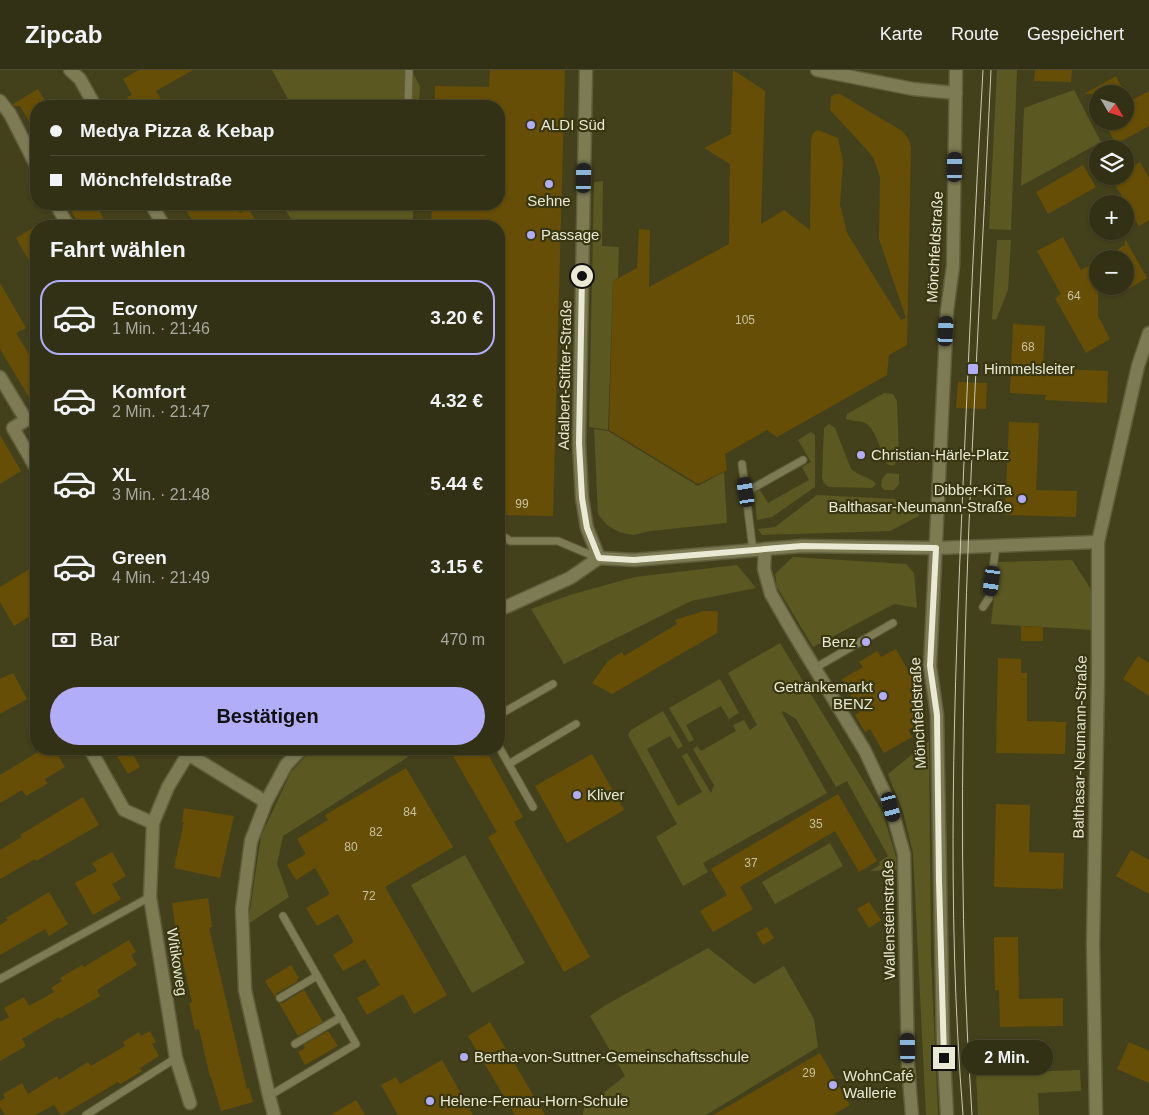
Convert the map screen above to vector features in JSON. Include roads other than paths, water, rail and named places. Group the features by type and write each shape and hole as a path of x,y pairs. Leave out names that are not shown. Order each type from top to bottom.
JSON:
{"street":[{"path":"70,70 80,80 92,100"},
{"name":"Adalbert-Stifter-Straße","path":"586,70 579,443 582,498 587,528 599,558"},
{"path":"817,70 913,89 956,93"},
{"name":"Mönchfeldstraße","path":"947,1115 942,1010 937,715 930,666 947,311 953,266 956,70"},
{"path":"0,102 10,114 30,153"},
{"path":"505,607 570,578 599,558 634,560 802,546 936,548 1098,542 1138,366 1149,334"},
{"path":"0,377 26,420 13,428 30,458"},
{"name":"Balthasar-Neumann-Straße","path":"1096,1115 1093,945 1098,678 1098,542"},
{"name":"Wallensteinstraße","path":"759,550 771,594 865,751 891,807 904,854 908,1066 912,1115"},
{"path":"93,755 124,810 153,823"},
{"name":"Witikoweg","path":"188,755 168,787 153,823 150,897 176,1058 190,1103"},
{"name":"Witikoweg","path":"197,755 266,802"},
{"path":"274,1115 245,990 242,909 251,841 266,802 286,765 295,755"}],"lane":[{"path":"408,100 409,70"},
{"path":"746,492 802,460"},
{"path":"742,464 746,492 759,550"},
{"path":"505,537 510,541 558,541 599,558"},
{"path":"983,607 989,598 996,546"},
{"path":"815,668 893,623"},
{"path":"505,712 553,684"},
{"path":"508,764 576,724"},
{"path":"503,755 533,807"},
{"path":"0,979 150,897"},
{"path":"269,1096 356,1044 283,916"},
{"path":"280,998 317,976"},
{"path":"295,1044 340,1016"},
{"path":"86,1115 176,1058"}],"tram line":[{"path":"963,1115 955,958 953,800 965,433 983,70"},
{"path":"972,1115 965,984 963,723 966,592 991,70"}],"place":[{"name":"ALDI Süd","path":"531,125"},
{"name":"Sehne","path":"549,184"},
{"name":"Passage","path":"531,235"},
{"name":"Himmelsleiter","path":"973,369"},
{"name":"Christian-Härle-Platz","path":"861,455"},
{"name":"Dibber-KiTa Balthasar-Neumann-Straße","path":"1022,499"},
{"name":"Benz","path":"866,642"},
{"name":"Getränkemarkt BENZ","path":"883,696"},
{"name":"Kliver","path":"577,795"},
{"name":"Bertha-von-Suttner-Gemeinschaftsschule","path":"464,1057"},
{"name":"WohnCafé Wallerie","path":"833,1085"},
{"name":"Helene-Fernau-Horn-Schule","path":"430,1101"}]}
